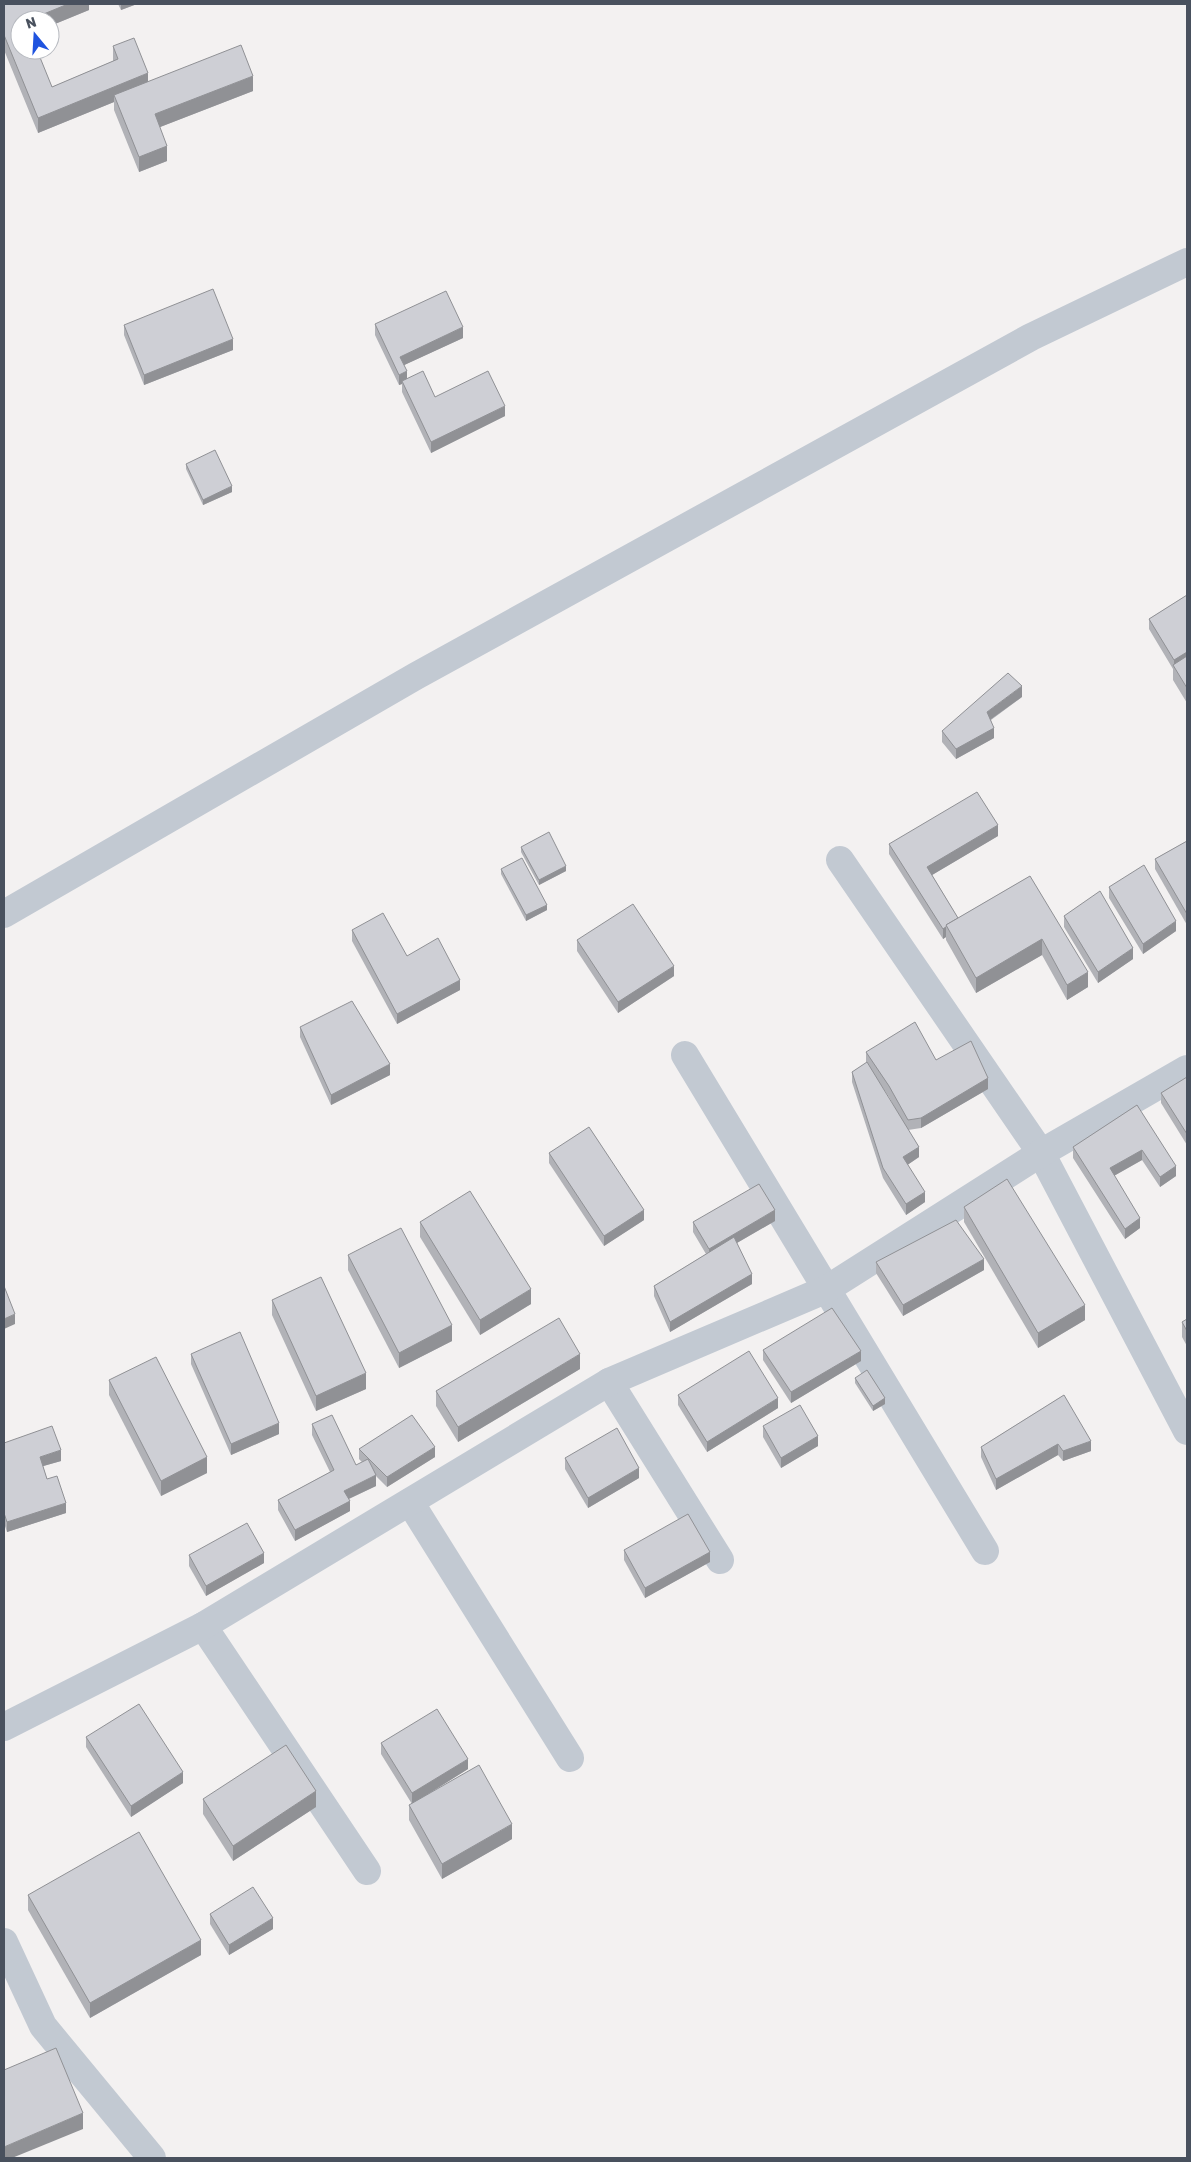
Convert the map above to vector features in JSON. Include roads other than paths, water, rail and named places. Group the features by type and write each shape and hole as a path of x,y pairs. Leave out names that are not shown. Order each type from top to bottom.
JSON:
{"street":[{"path":"4,914 416,676 1031,338 1187,262"},
{"path":"840,860 1041,1153 1187,1431"},
{"path":"684,1056 985,1551"},
{"path":"4,1727 203,1626 609,1382 827,1290 1041,1153 1187,1069"},
{"path":"609,1382 720,1560"},
{"path":"410,1502 570,1758"},
{"path":"203,1626 367,1871"},
{"path":"4,1942 43,2026 152,2158"}]}
